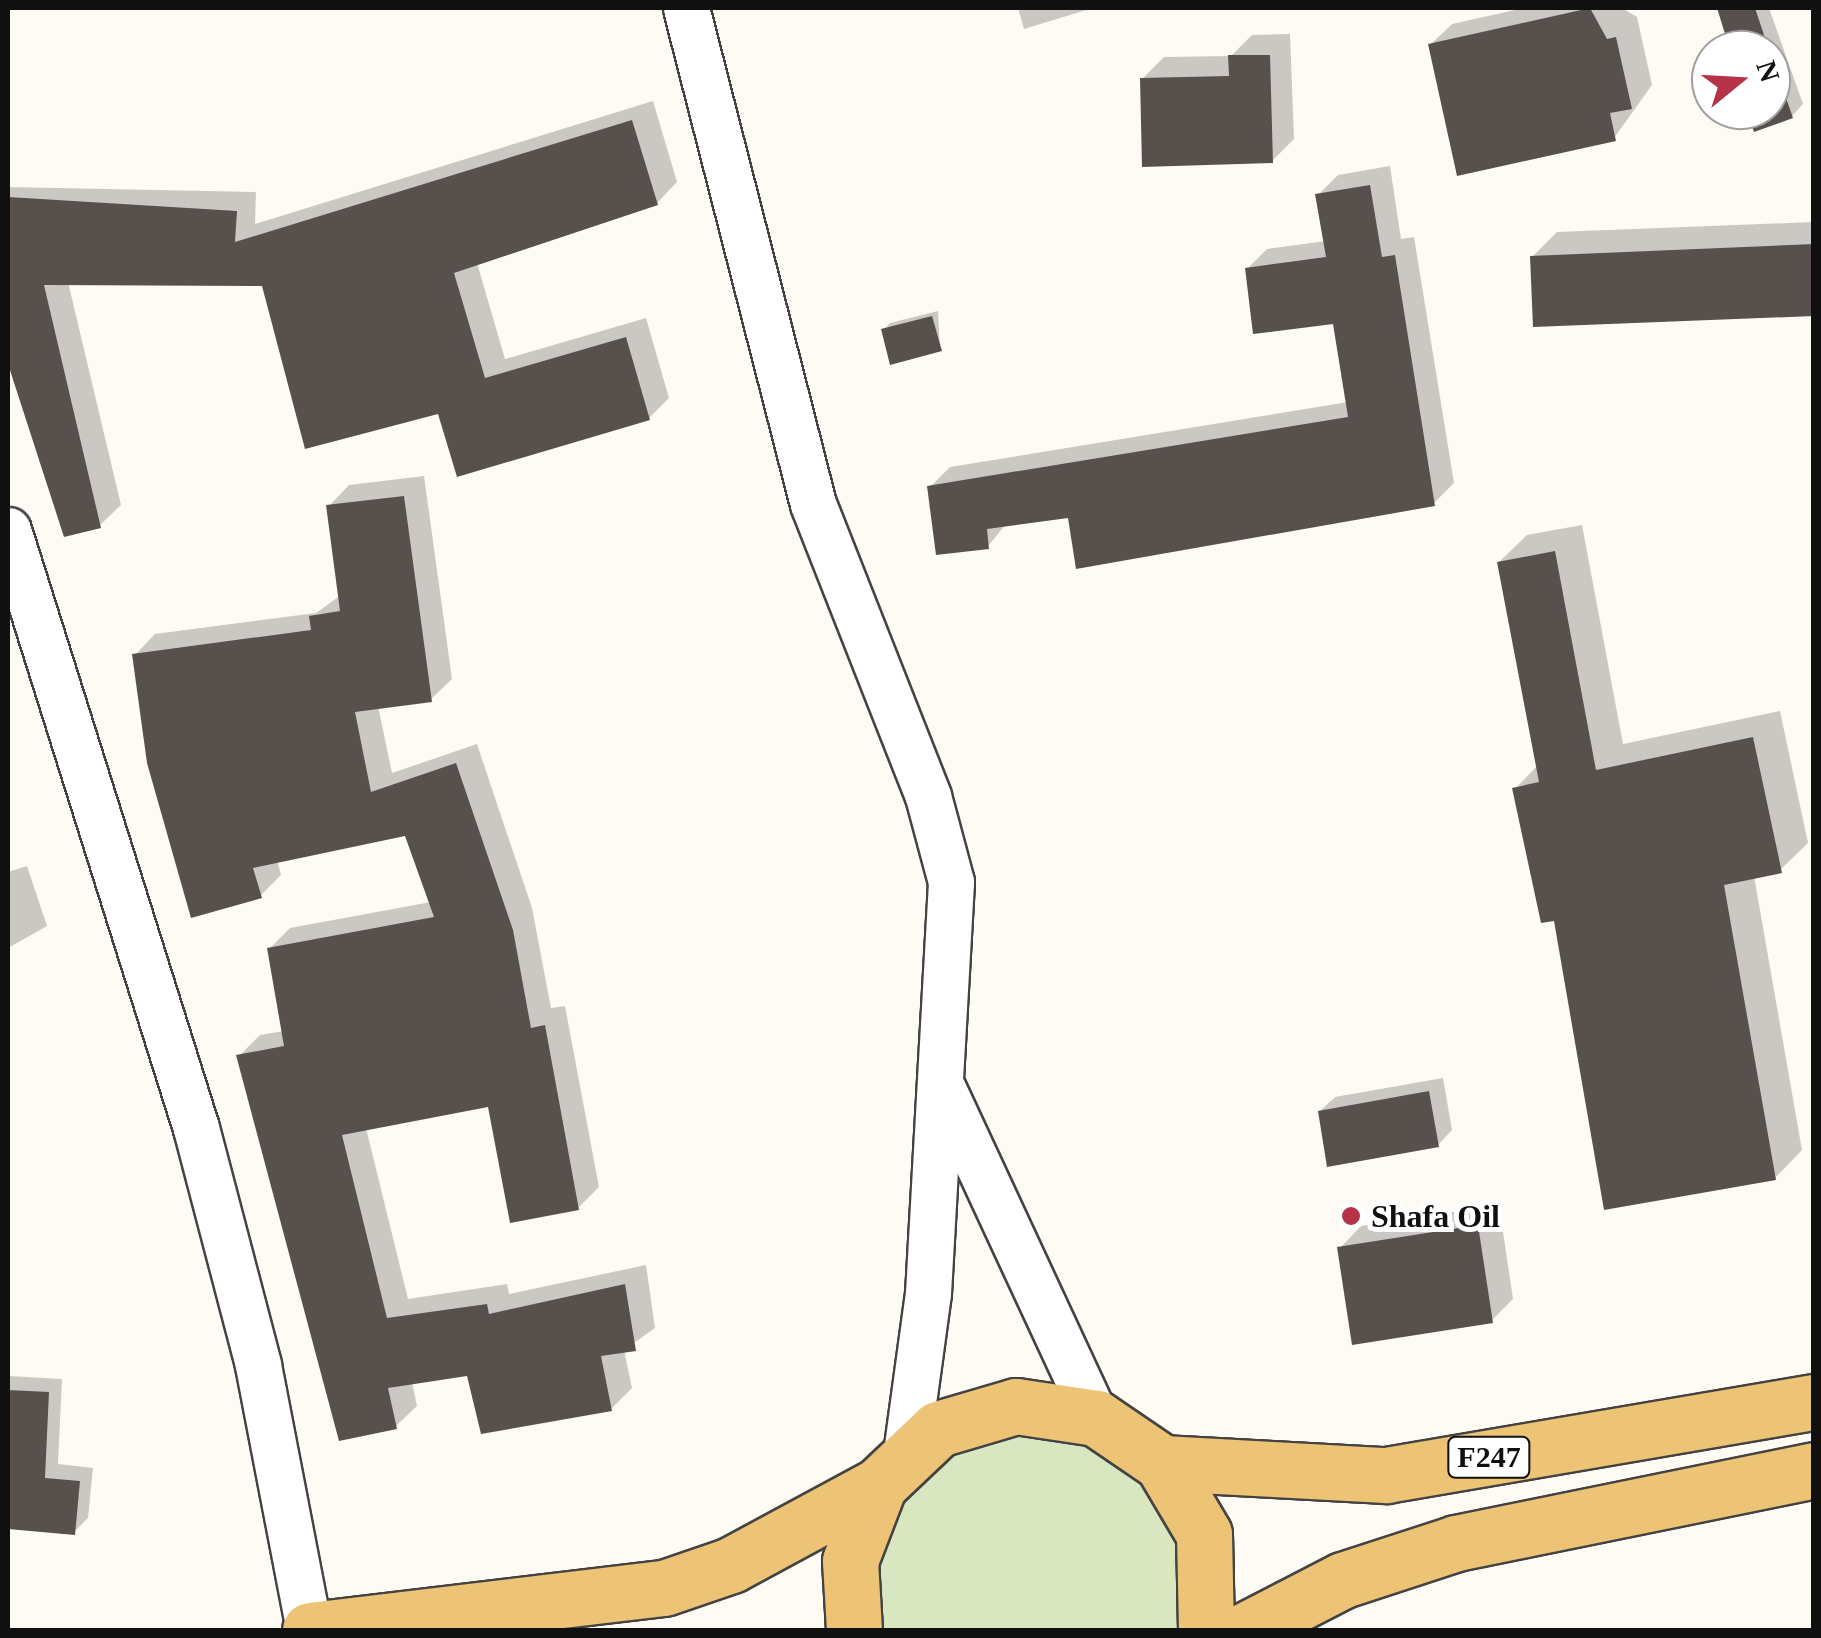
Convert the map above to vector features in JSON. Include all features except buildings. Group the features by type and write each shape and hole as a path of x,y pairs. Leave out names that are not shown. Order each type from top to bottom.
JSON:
{"main road":[{"name":"F247","path":"1162,1464 1386,1475 1814,1402"},
{"path":"310,1630 664,1588 731,1565 893,1470 976,1413 1056,1407 1096,1418 1162,1464 1204,1534 1206,1630"},
{"path":"854,1630 850,1561 893,1470"},
{"name":"F247","path":"1246,1630 1343,1580 1456,1543 1814,1470"}],"street":[{"path":"686,8 813,504 928,796 951,882 940,1084 893,1470"},
{"path":"8,530 196,1128 258,1365 310,1630"},
{"path":"940,1084 1096,1418"}],"green space":[{"path":"1022,1427 1075,1433 1159,1494 1182,1542 1181,1630 878,1630 873,1554 892,1505 971,1437"}],"place":[{"name":"Shafa Oil","path":"1351,1216"}]}
